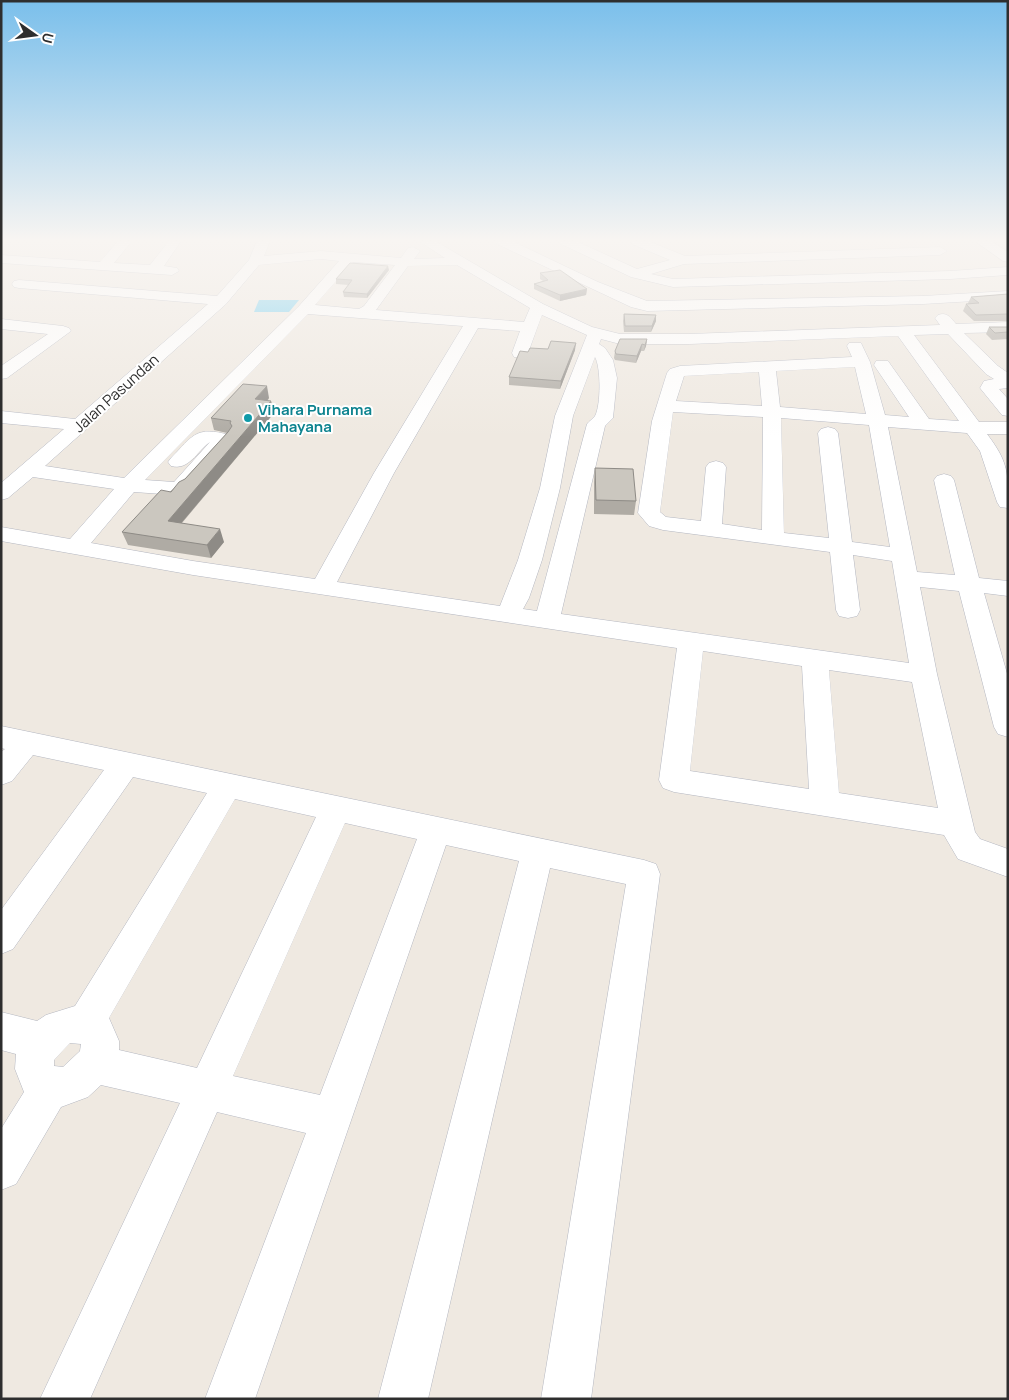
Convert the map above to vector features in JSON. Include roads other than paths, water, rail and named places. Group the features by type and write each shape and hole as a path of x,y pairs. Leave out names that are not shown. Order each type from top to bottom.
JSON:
{"street":[{"name":"Jalan Pasundan","path":"1,494 214,306"},
{"path":"76,546 129,485 306,306"},
{"path":"363,313 371,306"},
{"path":"706,306 728,337"},
{"path":"930,306 992,370 1008,382"},
{"path":"520,353 526,340 528,327 538,307 593,340 604,358 609,374 604,418 596,424 547,619"},
{"path":"304,309 528,327"},
{"path":"322,587 384,473 473,322"},
{"path":"1,324 63,331 1,374"},
{"path":"593,340 728,337 952,328 1007,328"},
{"path":"902,330 990,452 1008,502"},
{"path":"847,332 857,349 923,424"},
{"path":"507,615 517,598 530,560 550,488 564,416 593,340"},
{"path":"872,364 767,366 678,372 674,375 661,421 649,514 657,521 663,523 902,555"},
{"path":"872,364 878,429 924,674 960,836 969,849 1008,863"},
{"path":"767,366 772,420 773,538"},
{"path":"577,382 608,385"},
{"path":"1008,382 990,385 989,388 1008,411"},
{"path":"666,406 772,420 878,429"},
{"path":"1,417 79,425"},
{"path":"772,420 828,433 923,424 973,428 1008,428"},
{"path":"828,433 848,610"},
{"path":"711,530 716,467"},
{"path":"29,470 153,487"},
{"path":"944,480 1008,727"},
{"path":"1,534 193,568 924,674"},
{"path":"907,579 1008,589"},
{"path":"690,640 674,780 957,824"},
{"path":"815,658 825,804"},
{"path":"1,773 14,739 644,874 566,1399"},
{"path":"1,938 126,763"},
{"path":"85,1024 228,785"},
{"path":"65,1399 336,808"},
{"path":"230,1399 436,829"},
{"path":"403,1399 538,852"},
{"path":"85,1024 93,1027 98,1033 101,1042 94,1064 85,1075 61,1087 50,1086 39,1080 34,1064 36,1053 43,1042 63,1026 85,1024"},
{"path":"1,1031 43,1042"},
{"path":"94,1064 331,1118"},
{"path":"1,1168 50,1086"}],"water":[{"path":"256,306 294,306 289,312 254,312"}],"place":[{"name":"Vihara Purnama Mahayana","path":"248,418"}]}
